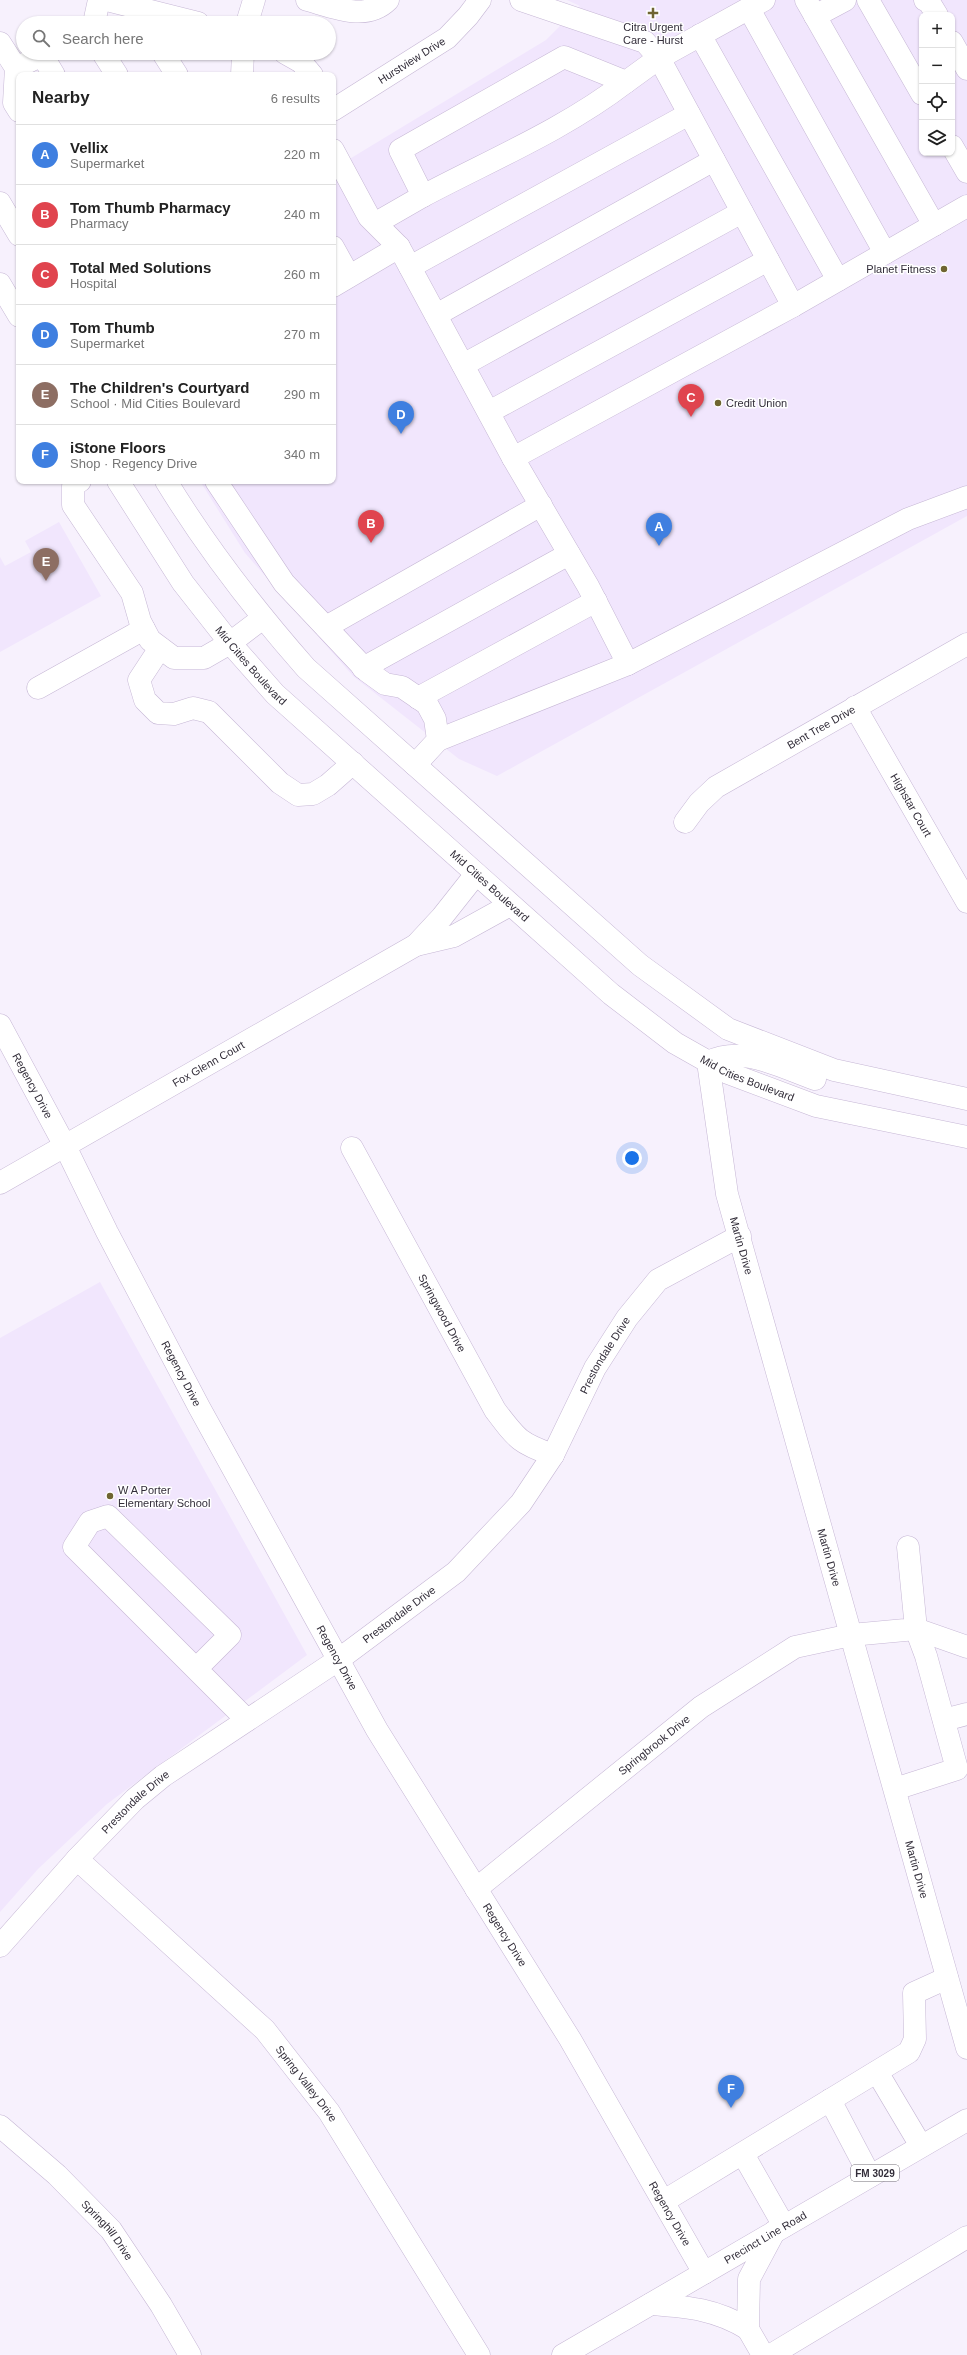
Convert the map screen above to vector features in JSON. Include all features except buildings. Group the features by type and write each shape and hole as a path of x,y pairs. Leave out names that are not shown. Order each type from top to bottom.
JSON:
{"street":[{"path":"96,16 99,0"},
{"path":"107,0 161,16"},
{"path":"249,16 254,0"},
{"path":"307,0 362,13 383,5 388,0"},
{"name":"Hurstview Drive","path":"336,108 447,38 468,16 480,0"},
{"path":"521,0 564,7 645,42 658,58 793,306"},
{"path":"845,0 811,8 934,225"},
{"path":"868,0 919,89"},
{"path":"925,0 929,2 934,12"},
{"path":"376,223 423,196 602,101 658,58 756,4 885,253"},
{"path":"700,35 838,280"},
{"path":"0,43 16,68 14,103 16,106"},
{"path":"955,47 967,69"},
{"path":"423,196 400,150 564,57 626,82"},
{"path":"16,68 32,60"},
{"path":"45,60 52,72"},
{"path":"107,60 115,72"},
{"path":"167,60 175,72"},
{"path":"242,72 243,60"},
{"path":"297,60 309,72"},
{"path":"410,267 689,114"},
{"path":"955,151 967,172"},
{"path":"336,155 370,217 399,247 513,458 596,601 628,664"},
{"path":"436,315 714,160"},
{"path":"0,203 16,230"},
{"path":"513,458 793,306 967,206"},
{"path":"463,365 742,212"},
{"path":"336,260 341,281 399,247"},
{"path":"489,412 768,260"},
{"path":"76,484 73,486 73,505 132,593 144,629 150,640 160,648 174,658 204,658 230,643 262,618"},
{"name":"Mid Cities Boulevard","path":"120,484 183,583 230,643 276,694 611,994 676,1043 728,1073 816,1106 967,1137"},
{"path":"168,484 217,560 262,618 306,668 640,965 728,1029 834,1070 967,1099"},
{"path":"218,484 284,583 364,668 385,684 402,687 427,704 435,719 438,740"},
{"path":"415,765 438,740 628,664 908,519 967,497"},
{"path":"326,627 541,505"},
{"path":"364,668 569,554"},
{"path":"418,698 596,601"},
{"path":"38,688 144,629"},
{"name":"Bent Tree Drive","path":"685,822 700,803 716,787 967,644"},
{"path":"160,648 139,680 145,700 158,713 174,714 193,708 209,712 280,783 298,795 313,794 328,785 352,763"},
{"name":"Highstar Court","path":"855,707 967,902"},
{"name":"Fox Glenn Court","path":"416,945 442,917 476,874"},
{"name":"Fox Glenn Court","path":"0,1183 416,945 454,936 510,904"},
{"name":"Regency Drive","path":"0,1025 65,1146 107,1232 199,1407 377,1730 570,2039 704,2273"},
{"path":"708,1062 721,1056 750,1055 822,1082 855,1075"},
{"name":"Martin Drive","path":"708,1062 727,1194 967,2048"},
{"name":"Springwood Drive","path":"352,1148 495,1410 517,1439 530,1447 553,1455"},
{"name":"Prestondale Drive","path":"0,1946 76,1859 135,1799 152,1785 338,1660 456,1572 521,1502 553,1455 595,1368 627,1318 658,1280 740,1236"},
{"path":"196,1669 230,1635 108,1516 90,1522 74,1546 196,1669 247,1720"},
{"path":"894,1789 957,1769 926,1656 916,1630 908,1547"},
{"path":"916,1630 967,1647"},
{"name":"Springbrook Drive","path":"476,1888 700,1707 795,1648 851,1635 916,1630"},
{"path":"944,1720 967,1714"},
{"name":"Spring Valley Drive","path":"76,1859 265,2030 329,2112 479,2355"},
{"path":"664,2201 909,2052 915,2039 914,1993 948,1978"},
{"path":"877,2072 921,2146"},
{"path":"830,2100 870,2176"},
{"name":"Precinct Line Road","path":"563,2355 967,2120"},
{"name":"Springhill Drive","path":"0,2126 57,2175 111,2230 161,2304 190,2355"},
{"path":"743,2154 779,2229 749,2279 748,2329"},
{"path":"770,2355 967,2237"},
{"path":"651,2304 699,2308 730,2318 748,2329 763,2355"}],"shaded area":[{"path":"567,0 967,0 967,516 497,776 459,759 353,676 245,553 202,484 336,484 336,167 546,40 580,6"},
{"path":"59,522 101,596 0,652 0,557 5,566 31,552 25,541"},
{"name":"W A Porter Elementary School","path":"100,1282 307,1655 107,1804 38,1869 0,1912 0,1338"}],"place":[{"name":"Citra Urgent Care - Hurst","path":"653,13"},
{"name":"Planet Fitness","path":"944,269"},
{"name":"Credit Union","path":"718,403"},
{"name":"Total Med Solutions","path":"691,417"},
{"name":"Tom Thumb","path":"401,434"},
{"name":"Tom Thumb Pharmacy","path":"371,543"},
{"name":"Vellix","path":"659,546"},
{"name":"The Children's Courtyard","path":"46,581"},
{"name":"W A Porter Elementary School","path":"110,1496"},
{"name":"iStone Floors","path":"731,2108"}]}
